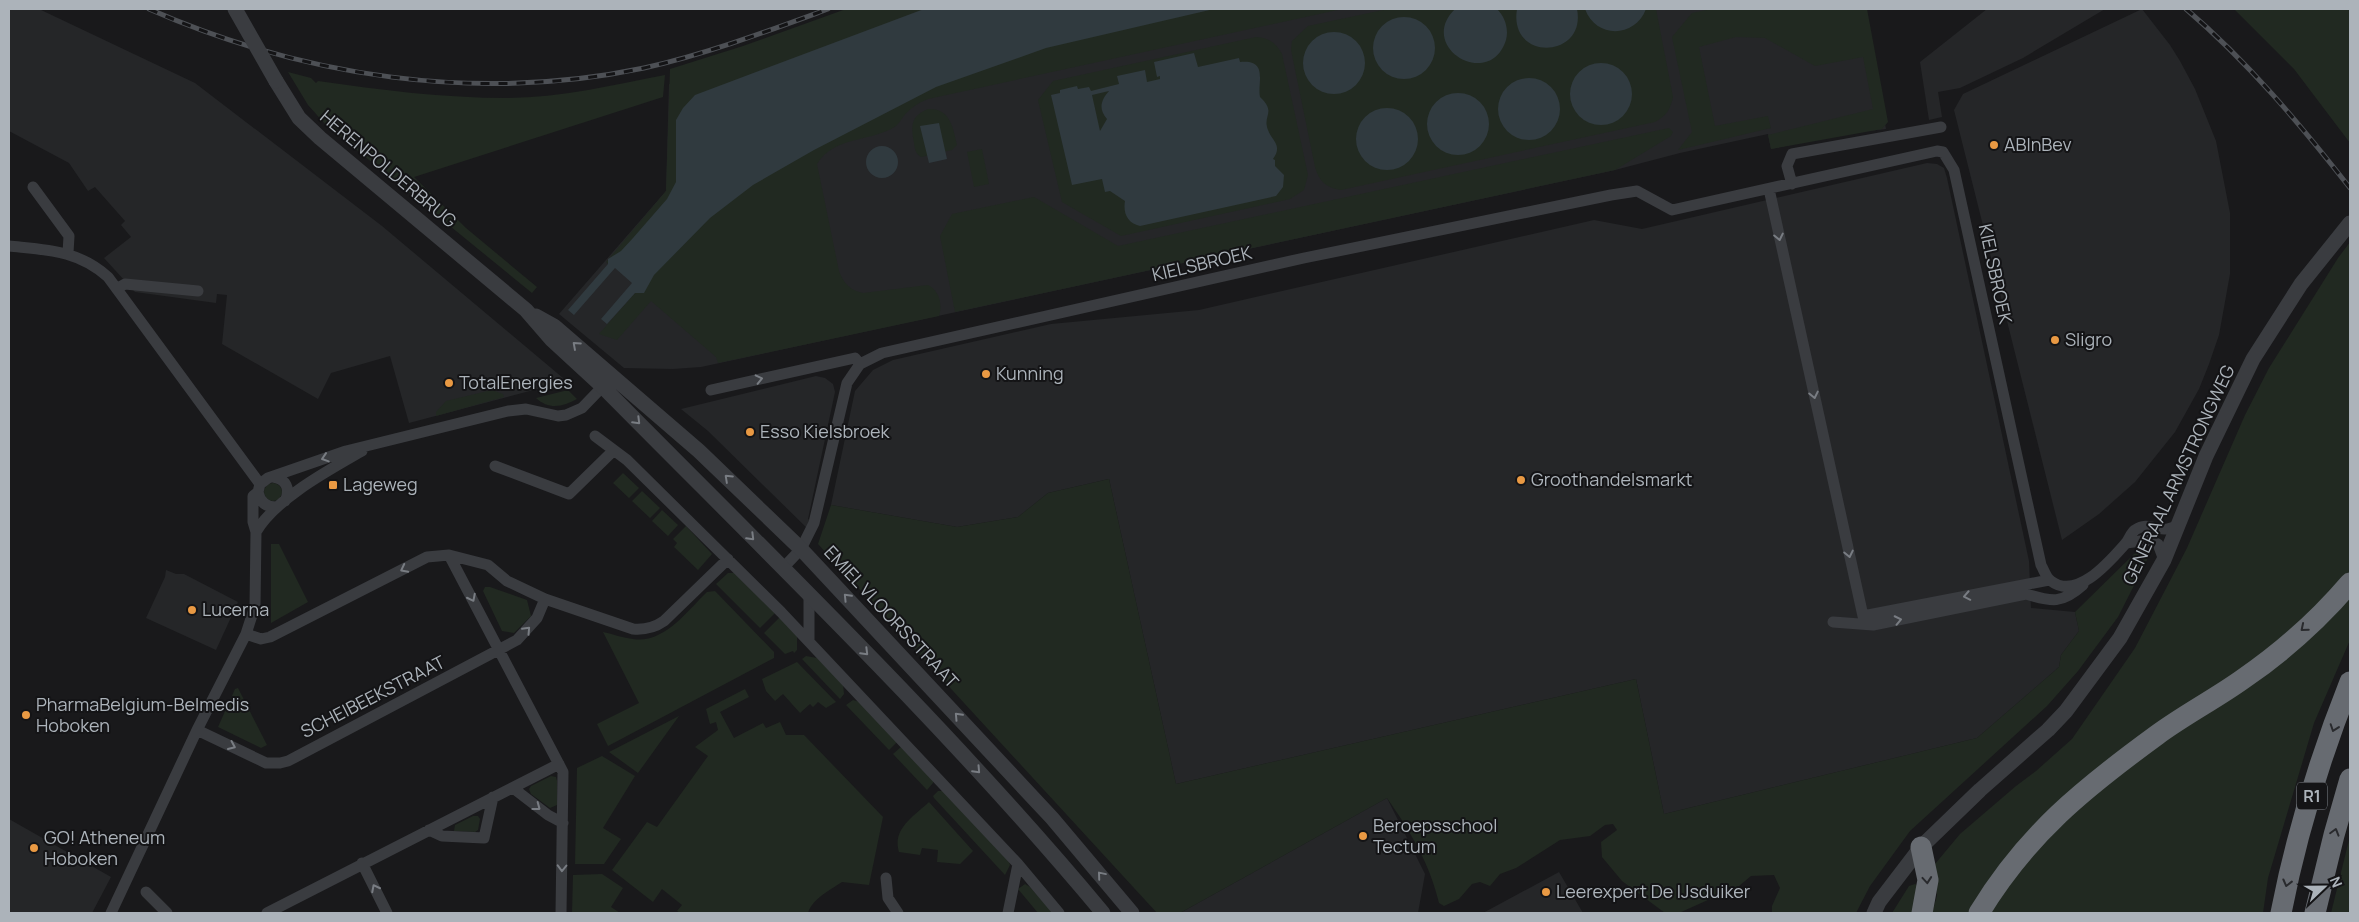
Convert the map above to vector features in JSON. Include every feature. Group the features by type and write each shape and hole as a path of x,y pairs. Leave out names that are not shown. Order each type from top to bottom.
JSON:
{"highway":[{"path":"1979,913 2000,880 2047,824 2074,799 2158,734 2244,679 2320,616 2350,584"},
{"name":"R1","path":"2281,913 2305,818 2350,682"},
{"path":"1964,913 1991,871 2041,816 2123,752 2158,734"},
{"name":"R1","path":"2315,913 2350,779"},
{"path":"1922,847 1928,880 1922,913"}],"street":[{"name":"HERENPOLDERBRUG","path":"235,9 299,118 320,138 526,310 552,340 607,382"},
{"path":"1792,184 1787,166 1792,154 1941,126"},
{"name":"KIELSBROEK","path":"860,364 870,358 901,348 1304,258 1611,195 1637,191 1672,210 1930,152 1943,152 1946,154 1956,180 2041,565 2049,580"},
{"path":"33,187 69,236 68,253"},
{"path":"1768,189 1863,616 1873,625"},
{"name":"GENERAAL ARMSTRONGWEG","path":"1874,913 1879,902 1922,847 2066,711 2120,638 2164,560 2164,538 2179,525 2206,456 2253,359 2300,284 2350,223"},
{"path":"9,246 68,253 92,264 108,277 118,288 259,488 263,503 269,506 280,504 288,494 282,480 273,477"},
{"path":"118,288 125,284 198,291"},
{"path":"711,390 855,358 860,364 848,383 814,523 801,549 783,568"},
{"path":"111,913 197,730 246,634 254,606 256,532 253,522 253,496 268,478 323,458 508,411 526,409 558,416 566,415 582,408 607,382 984,776 1103,913"},
{"name":"EMIEL VLOORSSTRAAT","path":"607,382 700,451 801,549 1052,818 1132,913"},
{"path":"595,436 614,450 728,559 809,641 1018,864 1060,913"},
{"path":"256,532 264,519 280,504 326,471 372,445"},
{"path":"495,466 569,494 614,450"},
{"path":"1833,622 1873,625 2026,594 2046,600 2068,598 2126,543 2134,531 2146,526 2155,526 2164,538 2126,543"},
{"path":"246,634 270,638 427,557 449,555 488,566 507,580 545,599 632,629 645,630 664,621 728,559"},
{"path":"449,555 560,764 564,781 561,913"},
{"path":"1863,616 2049,580 2068,588 2077,586 2092,577"},
{"path":"2046,600 2049,580"},
{"path":"809,595 809,641"},
{"name":"SCHEIBEEKSTRAAT","path":"197,730 266,762 280,763 288,761 499,651 528,631 537,618 545,599"},
{"path":"267,913 362,863 560,764"},
{"path":"513,788 548,815 563,823"},
{"path":"429,830 442,836 484,838 494,797"},
{"path":"362,863 387,913"},
{"path":"1008,913 1018,864"},
{"path":"886,878 888,898 898,913"},
{"path":"146,892 167,913"}],"shaded area":[{"path":"9,9 39,9 195,83 382,226 563,378 560,383 409,423 390,356 331,373 318,399 222,344 227,295 217,294 216,303 135,292 104,258 131,237 121,225 125,221 95,187 88,191 69,163 9,131"},
{"path":"846,9 961,9 681,191 615,268 606,262 666,191 670,69 743,46"},
{"path":"872,9 1863,9 1886,129 1850,133 1771,149 1768,134 1680,153 1615,170 701,367 673,369 624,368 559,314 666,191 669,84"},
{"path":"924,9 1214,9 1046,48 936,87 814,150 753,185 710,218 654,275 644,293 635,293 607,324 601,319 632,283 615,268 574,315 568,310 608,264 608,259 621,251 667,199 676,182 676,120 683,108 695,95"},
{"path":"1127,9 1342,9 928,99 911,108 896,126 875,135 833,148 817,164 839,271 843,280 854,290 863,293 928,285 935,290 939,298 941,307 939,316 718,363 716,357 651,301 617,340 599,334 635,293 784,139"},
{"path":"1388,9 1656,9 1673,97 1671,105 1667,112 1655,122 1341,190 1331,188 1321,180 1315,167 1291,50 1292,41 1308,26"},
{"path":"1455,9 1497,9 1500,12 1507,27 1507,32 1506,40 1498,55 1486,62 1473,63 1460,58 1450,49 1444,37 1445,23"},
{"path":"1517,9 1577,9 1577,26 1571,38 1560,45 1547,48 1535,45 1524,38 1517,26"},
{"path":"1585,9 1646,9 1641,19 1633,25 1625,30 1616,31 1606,30 1598,26 1590,19"},
{"path":"1711,9 1867,9 1888,122 1882,129 1771,149 1768,135 1873,109 1863,57 1815,66 1765,38 1736,37 1699,47 1715,126 1768,116 1771,128 1678,150 1692,132 1672,37 1692,13"},
{"path":"1987,9 2105,9 2023,58 1960,88 1938,92 1942,117 1929,120 1920,62"},
{"path":"2142,9 2180,61 2195,89 2216,141 2230,213 2230,274 2219,335 2209,364 2199,389 2175,432 2135,482 2099,514 2062,540 1954,110 1963,94"},
{"path":"2234,9 2350,9 2350,143 2294,69"},
{"path":"1404,17 1416,19 1426,26 1433,36 1435,48 1433,60 1426,70 1416,77 1404,79 1392,77 1382,70 1375,60 1373,48 1375,36 1382,26 1392,19"},
{"path":"1334,32 1351,37 1356,41 1360,46 1365,63 1360,80 1356,85 1351,89 1334,94 1317,89 1312,85 1308,80 1303,63 1308,46 1312,41 1317,37"},
{"path":"1256,37 1272,42 1282,54 1308,175 1304,190 1290,199 1121,236 1062,202 1038,100 1053,81"},
{"path":"1194,53 1198,67 1239,58 1240,62 1255,64 1260,73 1260,97 1268,107 1268,130 1277,147 1273,159 1275,160 1275,166 1284,175 1283,187 1276,196 1140,226 1132,223 1127,217 1125,201 1110,191 1105,192 1102,179 1072,185 1051,95 1060,93 1060,90 1077,86 1078,89 1089,87 1091,91 1119,84 1117,76 1145,70 1147,82 1160,79 1160,76 1157,77 1154,62","holes":["1109,91 1102,101 1102,112 1107,119 1100,131 1092,95"]},
{"path":"1595,63 1607,63 1623,72 1630,82 1632,94 1630,106 1623,116 1607,125 1595,125 1584,120 1575,111 1570,100 1570,88 1575,77 1584,68"},
{"path":"288,72 311,78 316,83 318,81 436,95 483,98 547,96 665,75 663,97 414,177 466,228 537,287 532,293 325,124 308,105"},
{"path":"1529,78 1546,83 1551,87 1555,92 1560,109 1555,126 1551,131 1546,135 1529,140 1512,135 1507,131 1503,126 1498,109 1503,92 1507,87 1512,83"},
{"path":"1458,93 1470,96 1480,102 1486,112 1489,124 1486,136 1480,146 1470,152 1458,155 1446,152 1436,146 1430,136 1427,124 1430,112 1436,102 1446,96"},
{"path":"1387,108 1404,113 1409,117 1413,122 1418,139 1413,156 1409,161 1404,165 1387,170 1370,165 1365,161 1361,156 1356,139 1361,122 1365,117 1370,113"},
{"path":"928,109 946,115 952,125 957,145 952,150 921,157 915,149 912,127 918,115"},
{"path":"939,123 947,159 929,163 920,126"},
{"path":"1669,128 1673,132 1671,136 1615,170 955,312 940,236 952,214 1034,197 1118,246"},
{"path":"882,146 888,147 893,151 897,156 897,168 893,173 888,177 882,178 876,177 871,173 867,168 866,162 867,156 871,151 876,147"},
{"path":"982,149 989,184 974,187 967,152"},
{"path":"1927,163 1937,164 1944,168 1947,178 2029,561 2031,608 2075,612 2079,631 2061,655 2059,667 1977,738 1664,814 1636,679 1176,784 1109,479 1048,493 1018,517 957,527 831,505 855,391 873,370 893,360 1051,324 1199,310 1594,220 1642,229"},
{"path":"2350,242 2350,640 2314,723 2268,878 2263,913 1932,913 1937,896 1935,864 1960,834 2072,739 2135,648 2187,548 2245,415 2269,368"},
{"path":"816,376 825,378 833,384 835,392 808,519 814,523 811,532 708,431 681,409"},
{"path":"492,390 503,394 504,397 436,416 436,412 446,401"},
{"path":"568,390 577,399 567,404 551,406 536,398"},
{"path":"623,473 639,488 629,498 613,483"},
{"path":"1109,479 1176,784 1636,679 1664,814 1977,738 2059,667 2061,655 2079,631 2075,612 2134,554 2143,550 2150,554 2118,617 2078,671 2047,706 1910,831 1870,886 1856,913 1772,913 1772,906 1780,888 1774,875 1751,876 1739,886 1679,913 1665,913 1622,881 1602,857 1601,842 1617,830 1613,824 1605,825 1590,836 1560,840 1516,868 1500,874 1490,886 1480,882 1472,884 1459,899 1444,906 1439,903 1425,861 1404,823 1387,798 1180,913 1157,913 818,544 831,505 957,527 1018,517 1048,493"},
{"path":"273,483 279,486 282,492 279,498 273,501 267,498 264,492 267,486"},
{"path":"642,491 660,508 650,518 632,501"},
{"path":"662,510 678,525 668,536 652,521"},
{"path":"686,526 712,554 698,570 674,547 677,543 673,539"},
{"path":"271,544 279,544 308,602 271,623"},
{"name":"Lucerna","path":"166,570 176,574 184,574 238,602 216,650 146,618 165,577"},
{"path":"728,573 734,573 775,613 760,628 716,584"},
{"path":"485,587 527,600 531,616 514,633 502,631 483,591"},
{"path":"715,591 774,652 774,658 608,746 597,724 639,703 603,632 633,639 655,636 683,617 707,592"},
{"path":"780,617 797,636 797,650 794,653 793,651 785,654 764,633"},
{"path":"806,656 817,658 843,684 844,694 840,699 802,659"},
{"path":"797,662 836,702 826,708 818,702 813,707 810,704 800,713 783,694 775,701 766,691 762,679"},
{"path":"238,688 267,745 261,748 218,727 235,689"},
{"path":"745,689 749,697 720,712 734,738 763,723 766,728 780,722 786,735 804,735 883,817 869,885 842,882 817,899 808,913 680,913 677,911 682,905 662,889 653,902 612,870 647,822 657,827 708,756 695,747 718,730 716,722 710,724 706,709"},
{"path":"853,700 860,702 898,741 889,750 846,705"},
{"path":"679,716 638,773 609,752"},
{"path":"902,746 933,779 933,783 927,790 893,754"},
{"path":"602,756 635,776 603,828 621,839 604,864 575,864 577,768"},
{"path":"551,776 556,777 557,781 557,805 550,808 531,794 529,789 531,786"},
{"path":"938,791 943,791 1008,860 1010,865 1005,875 934,798 933,796"},
{"name":"Beroepsschool Tectum","path":"1387,798 1425,874 1418,913 1180,913"},
{"path":"929,802 973,851 960,864 937,862 938,850 922,848 920,855 899,852 898,837 901,830"},
{"path":"473,816 478,816 480,819 478,830 475,832 454,831 455,825"},
{"name":"GO! Atheneum Hoboken","path":"9,819 111,877 92,913 9,913"},
{"path":"2350,836 2350,913 2331,913"},
{"name":"Leerexpert De IJsduiker","path":"1559,872 1583,913 1483,913"},
{"path":"602,874 623,888 611,907 620,913 572,913 573,875"},
{"path":"1025,884 1030,887 1053,913 1038,913 1018,889"},
{"path":"1915,884 1918,886 1913,913 1892,913 1909,886"}],"railway":[{"path":"149,9 208,32 268,52 330,67 392,77 455,83 518,83 581,78 644,68 714,49 828,9"},
{"path":"2186,9 2252,72 2312,140 2350,188"}],"place":[{"name":"ABInBev","path":"1994,145"},
{"name":"Sligro","path":"2055,340"},
{"name":"Kunning","path":"986,374"},
{"name":"TotalEnergies","path":"449,383"},
{"name":"Esso Kielsbroek","path":"750,432"},
{"name":"Groothandelsmarkt","path":"1521,480"},
{"name":"Lageweg","path":"333,485"},
{"name":"Lucerna","path":"192,610"},
{"name":"PharmaBelgium-Belmedis Hoboken","path":"26,715"},
{"name":"Beroepsschool Tectum","path":"1363,836"},
{"name":"GO! Atheneum Hoboken","path":"34,848"},
{"name":"Leerexpert De IJsduiker","path":"1546,892"}]}
